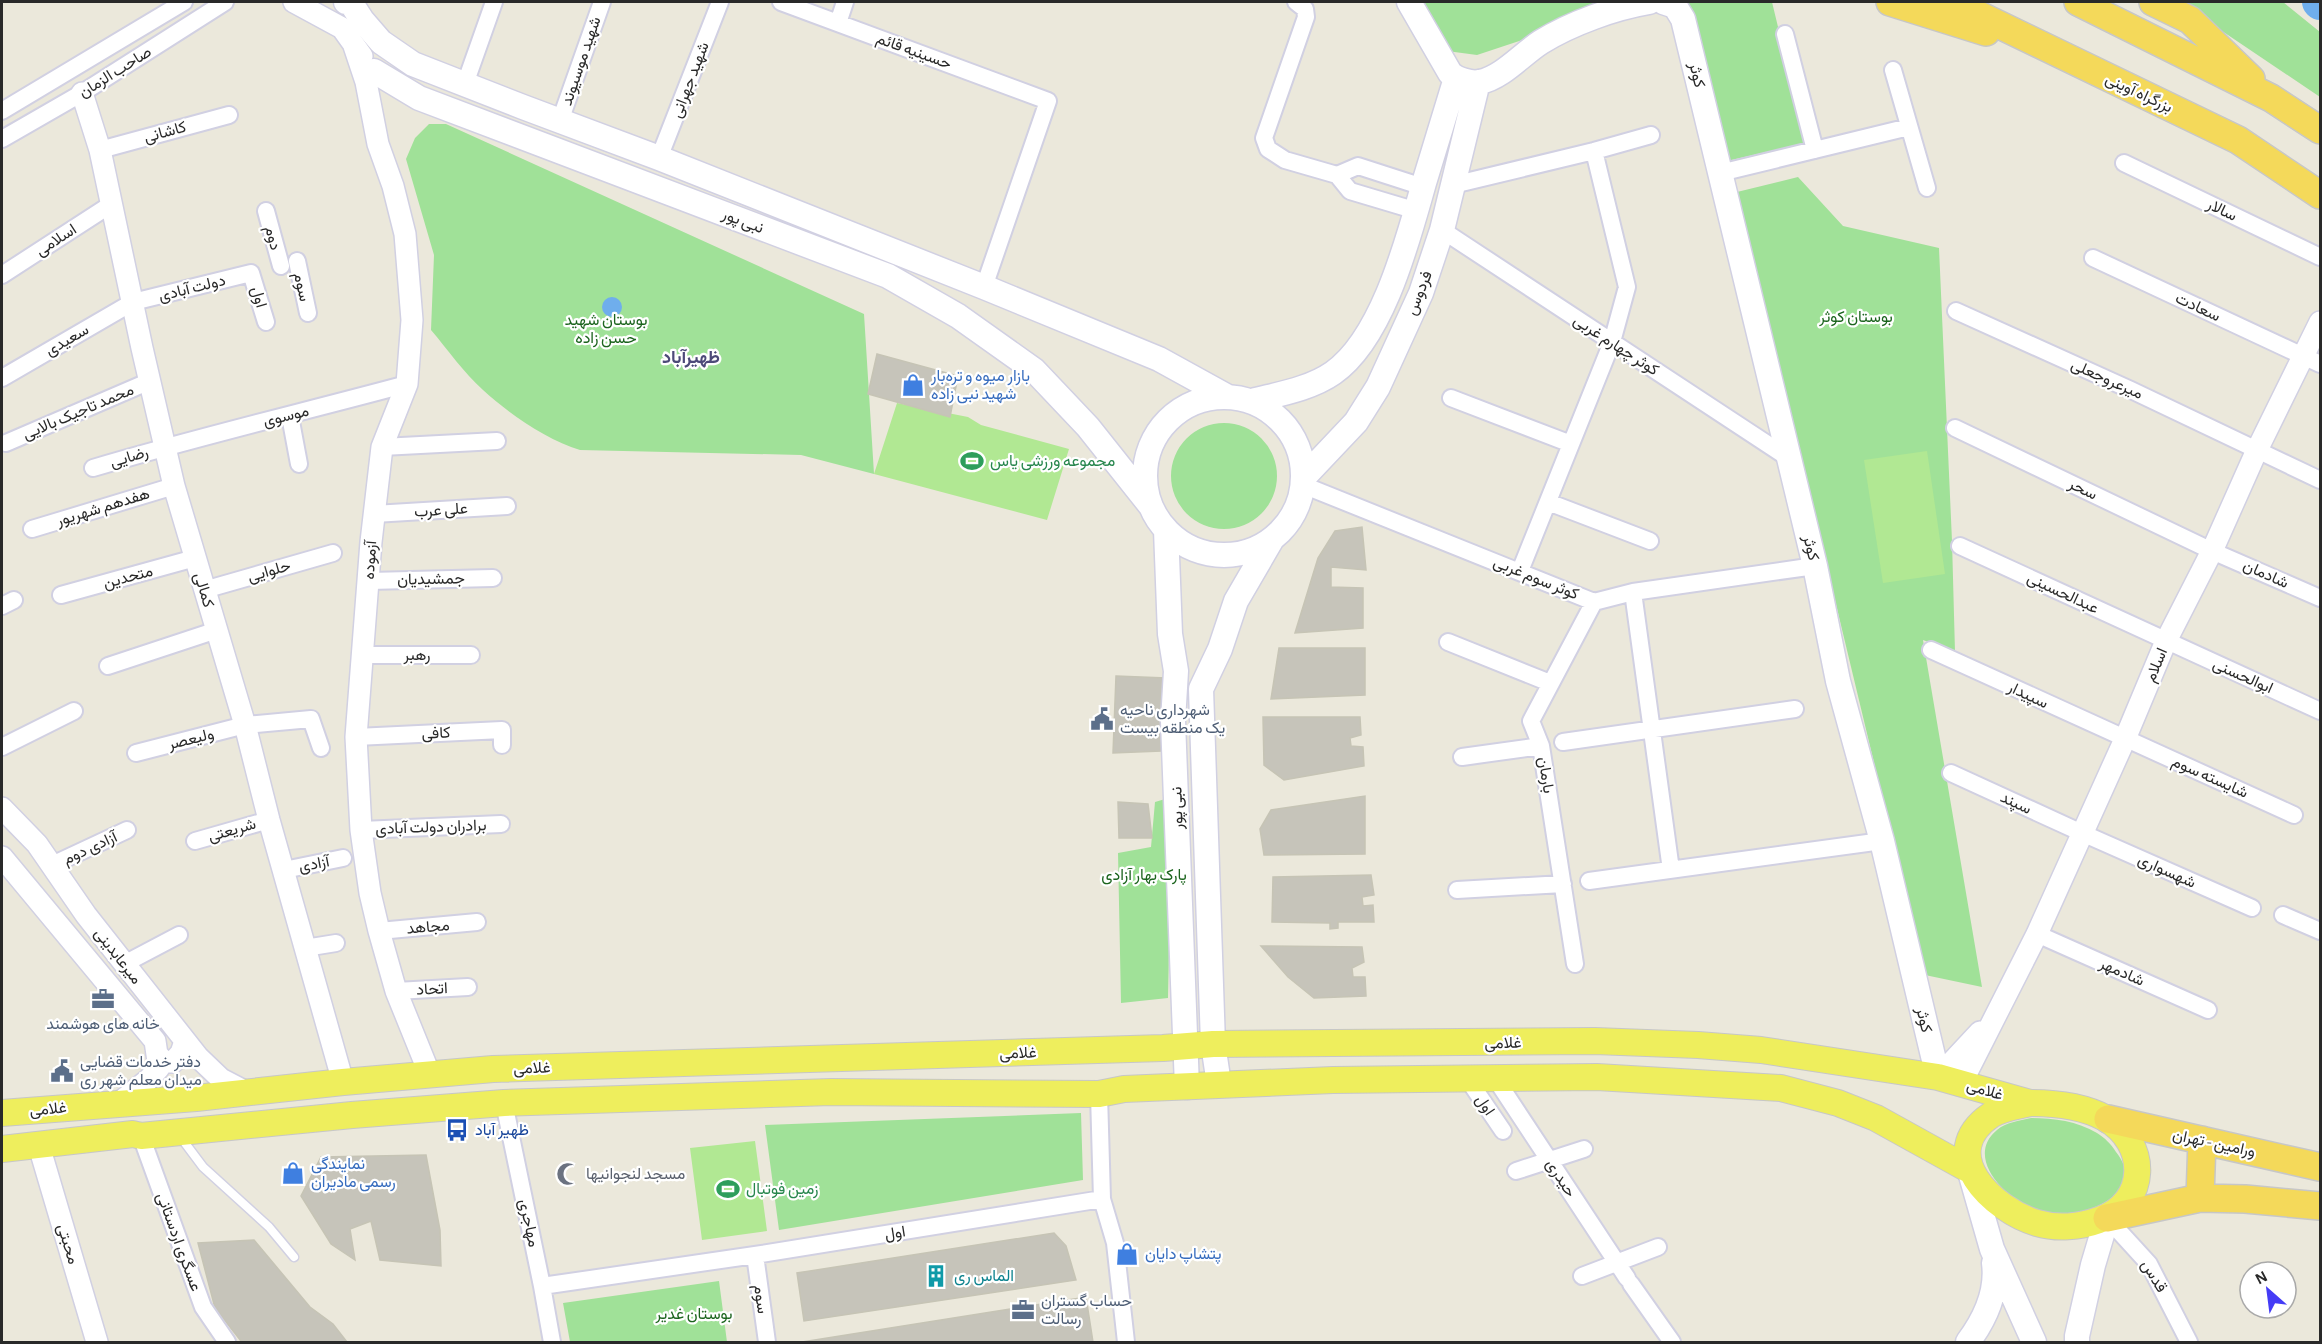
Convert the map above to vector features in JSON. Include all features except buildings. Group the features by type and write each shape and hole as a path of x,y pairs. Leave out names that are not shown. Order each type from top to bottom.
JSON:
{"highway":[{"path":"1890,2 1959,25 2043,47"},
{"name":"بزرگراه آوینی","path":"1952,2 2238,140 2320,195"},
{"path":"2078,2 2271,98 2320,130"},
{"path":"2153,2 2190,20 2271,98"},
{"name":"ورامین - تهران","path":"2108,1119 2320,1167"},
{"path":"2200,1198 2202,1140"},
{"path":"2107,1218 2200,1198 2246,1199 2320,1206"}],"main road":[{"name":"نبی پور","path":"350,2 381,42 413,64 659,158 984,287 1159,359 1240,399"},
{"path":"1409,2 1450,73 1467,80 1496,75 1542,41 1597,16 1629,5 1649,2"},
{"name":"کوثر","path":"1663,2 1675,6 1683,19 1790,459 1815,566 1838,681 1950,1080"},
{"name":"نبی پور","path":"374,71 419,98 888,276 958,316 1034,370 1088,427 1150,505"},
{"name":"فردوس","path":"1304,481 1356,422 1378,387 1421,293 1442,231 1453,185 1467,80"},
{"name":"فردوس","path":"1240,399 1308,386 1333,373 1352,356 1373,324 1388,291 1417,212 1423,187 1467,80"},
{"path":"1206,399 1240,399 1273,413 1290,431 1301,453 1304,481 1298,506 1287,524 1272,539 1252,550 1229,555 1206,553 1184,544 1166,530 1150,505 1145,483 1146,460 1154,439 1167,421 1185,407 1206,399"},
{"name":"نبی پور","path":"1166,530 1170,634 1176,671 1173,721 1187,1087"},
{"name":"نبی پور","path":"1219,1084 1213,1044 1201,689 1220,649 1236,601 1272,539"},
{"name":"غلامی","path":"2,1113 493,1069 1213,1044 1595,1041 1761,1050 1950,1080 2030,1103"},
{"name":"غلامی","path":"2,1149 133,1134 141,1136 352,1115 504,1103 831,1092 1099,1094 1124,1089 1219,1084 1598,1077 1780,1088 1838,1103 1876,1118 1970,1170"},
{"path":"1968,1342 1986,1316 1993,1293 1995,1271 1992,1249 1970,1170 1968,1152 1970,1141 1978,1128 1991,1115 2010,1107 2030,1103 2071,1106 2108,1119 2134,1150 2138,1164 2138,1180 2127,1204 2107,1218 2068,1227 2038,1224 2014,1214 1986,1193 1970,1170"},
{"path":"2077,1342 2092,1265 2107,1218"},
{"path":"1992,1249 2034,1342"}],"street":[{"name":"صاحب الزمان","path":"2,111 184,2"},
{"name":"صاحب الزمان","path":"2,139 82,93 225,2"},
{"name":"نبی پور","path":"294,2 342,28 374,71"},
{"path":"465,84 494,2"},
{"name":"شهید موسیوند","path":"560,121 602,2"},
{"name":"شهید جهرانی","path":"659,158 720,2"},
{"name":"حسینیه قائم","path":"781,2 1048,101 984,287"},
{"path":"838,23 845,2"},
{"path":"1296,2 1305,9 1306,17 1264,138 1268,149 1285,160 1337,175 1350,191 1417,212"},
{"path":"1785,34 1815,150"},
{"name":"آزموده","path":"354,46 366,82 378,144 393,186 405,234 412,320 407,384 382,447 374,514 356,736 361,830 370,893 379,931 396,991 430,1075"},
{"path":"1893,70 1927,188"},
{"name":"کمالی","path":"82,93 100,150 110,205 174,486 245,725 342,1082"},
{"name":"کاشانی","path":"100,150 230,115"},
{"path":"1720,173 1909,127"},
{"path":"1453,185 1651,135"},
{"path":"1520,571 1612,342 1627,287 1594,151"},
{"name":"سالار","path":"2124,163 2320,257"},
{"path":"1337,175 1358,166 1423,187"},
{"name":"اسلامی","path":"2,275 110,205"},
{"name":"دوم","path":"266,211 289,264"},
{"name":"کوثر چهارم غربی","path":"1442,231 1790,459"},
{"name":"سعادت","path":"2093,258 2312,360"},
{"name":"سوم","path":"289,264 308,313"},
{"name":"دولت آبادی","path":"133,302 252,273"},
{"name":"اول","path":"252,273 266,322"},
{"name":"سعیدی","path":"2,378 133,302"},
{"name":"میرعروجعلی","path":"1956,311 2131,390 2320,480"},
{"name":"اسلام","path":"1950,1080 1999,1012 2037,934 2125,739 2166,640 2212,551 2257,450 2312,360 2320,322"},
{"name":"محمد تاجیک بالایی","path":"6,443 150,381"},
{"name":"موسوی","path":"165,446 290,416 407,384"},
{"path":"1451,398 1571,444"},
{"path":"290,416 299,464"},
{"name":"سحر","path":"1955,428 2212,551"},
{"path":"382,447 497,441"},
{"name":"رضایی","path":"93,468 165,446"},
{"name":"کوثر سوم غربی","path":"1304,481 1594,602 1633,592 1815,566"},
{"name":"هفدهم شهریور","path":"32,529 174,486"},
{"path":"1548,502 1650,541"},
{"name":"علی عرب","path":"374,514 507,506"},
{"name":"عبدالحسینی","path":"1960,546 2166,640"},
{"name":"شادمان","path":"2212,551 2320,598"},
{"name":"حلوایی","path":"204,590 333,553"},
{"name":"متحدین","path":"61,595 195,558"},
{"name":"جمشیدیان","path":"369,581 493,578"},
{"path":"1633,592 1671,870"},
{"name":"بارمان","path":"1575,964 1541,746 1532,721 1594,602"},
{"path":"108,666 217,630"},
{"name":"ابوالحسنی","path":"2166,640 2320,711"},
{"path":"1448,642 1550,683"},
{"name":"سپیدار","path":"1931,650 2125,739"},
{"name":"رهبر","path":"362,655 471,655"},
{"path":"1563,742 1795,709"},
{"path":"2,747 74,711"},
{"name":"ولیعصر","path":"136,753 245,725 311,719 321,748"},
{"name":"کافی","path":"356,736 502,730 502,745"},
{"name":"شایسته سوم","path":"2125,739 2294,815"},
{"path":"1462,757 1541,746"},
{"name":"سپند","path":"1951,773 2082,833"},
{"name":"میرعابدینی","path":"2,808 37,844 86,915 185,1041 221,1079 246,1092"},
{"name":"شریعتی","path":"195,841 269,820"},
{"name":"برادران دولت آبادی","path":"361,830 501,824"},
{"name":"آزادی دوم","path":"52,865 127,830"},
{"name":"شهسواری","path":"2082,833 2252,908"},
{"path":"1590,881 1882,841"},
{"name":"میرعابدینی","path":"2,857 155,1041 157,1054"},
{"name":"آزادی","path":"284,870 343,858"},
{"path":"1457,890 1563,884"},
{"path":"2283,915 2320,931"},
{"name":"مجاهد","path":"379,931 477,922"},
{"name":"شادمهر","path":"2037,934 2208,1010"},
{"path":"124,964 179,935"},
{"path":"305,948 336,943"},
{"name":"اتحاد","path":"396,991 468,987"},
{"path":"157,1054 164,1062 173,1062 181,1053 185,1041"},
{"path":"119,1103 159,1068 157,1054"},
{"name":"اول","path":"1467,1078 1503,1131"},
{"name":"حیدری","path":"1495,1078 1672,1342"},
{"path":"1099,1094 1102,1198 1115,1243 1126,1342"},
{"name":"مهاجری","path":"504,1103 552,1342"},
{"name":"عسگری اردستانی","path":"141,1136 203,1307 227,1342"},
{"name":"محبتی","path":"39,1146 97,1342"},
{"path":"1516,1171 1584,1149"},
{"name":"اول","path":"542,1286 755,1255 1102,1198"},
{"name":"قدس","path":"2107,1218 2149,1264 2189,1342"},
{"path":"1582,1276 1616,1261 1658,1247"},
{"name":"سوم","path":"755,1255 767,1342"}],"lane":[{"path":"177,1132 203,1167 269,1227 294,1257"}],"green space":[{"path":"1417,2 1637,2 1477,55 1447,51"},
{"path":"1680,2 1772,2 1806,143 1727,161"},
{"path":"2173,2 2283,2 2320,32 2320,97 2222,31"},
{"name":"بوستان شهید حسن زاده","path":"429,124 446,124 864,314 874,474 801,455 580,450 541,433 504,408 469,376 431,330 434,255 406,159 415,138"},
{"name":"بوستان کوثر","path":"1798,177 1843,226 1939,248 1955,652 1923,640 1982,987 1925,975 1737,192"},
{"name":"مجموعه ورزشی یاس","path":"897,403 968,417 981,425 1069,449 1047,520 874,474"},
{"path":"1224,423 1244,427 1261,439 1273,456 1277,476 1273,496 1261,513 1244,525 1224,529 1204,525 1187,513 1175,496 1171,476 1175,456 1187,439 1204,427"},
{"path":"1927,451 1945,574 1883,583 1864,460"},
{"name":"پارک بهار آزادی","path":"1172,797 1168,998 1121,1003 1118,853 1151,847 1155,802"},
{"path":"1081,1113 1083,1180 779,1230 765,1125"},
{"path":"2031,1118 2073,1123 2103,1137 2123,1162 2125,1181 2121,1188 2115,1195 2098,1206 2069,1213 2050,1213 2038,1210 2014,1198 1994,1177 1987,1166 1985,1153 1988,1141 1997,1130 2009,1123"},
{"name":"زمین فوتبال","path":"755,1141 767,1231 702,1240 690,1148"},
{"name":"بوستان غدیر","path":"719,1281 727,1342 570,1342 563,1303"}],"water":[{"path":"608,297 616,297 622,303 622,311 616,317 608,317 602,311 602,303"}],"place":[{"name":"بازار میوه و تره‌بار شهید نبی زاده","path":"913,385"},
{"name":"مجموعه ورزشی یاس","path":"972,461"},
{"name":"شهرداری ناحیه یک منطقه بیست","path":"1102,719"},
{"name":"خانه های هوشمند","path":"103,999"},
{"name":"دفتر خدمات قضایی میدان معلم شهر ری","path":"62,1071"},
{"name":"ظهیر آباد","path":"457,1130"},
{"name":"نمایندگی رسمی مادیران","path":"293,1173"},
{"name":"مسجد لنجوانیها","path":"568,1174"},
{"name":"زمین فوتبال","path":"728,1189"},
{"name":"پتشاپ دایان","path":"1127,1254"},
{"name":"الماس ری","path":"936,1276"},
{"name":"حساب گستران رسالت","path":"1023,1310"}],"district":[{"name":"ظهیرآباد","path":"691,358"}]}
